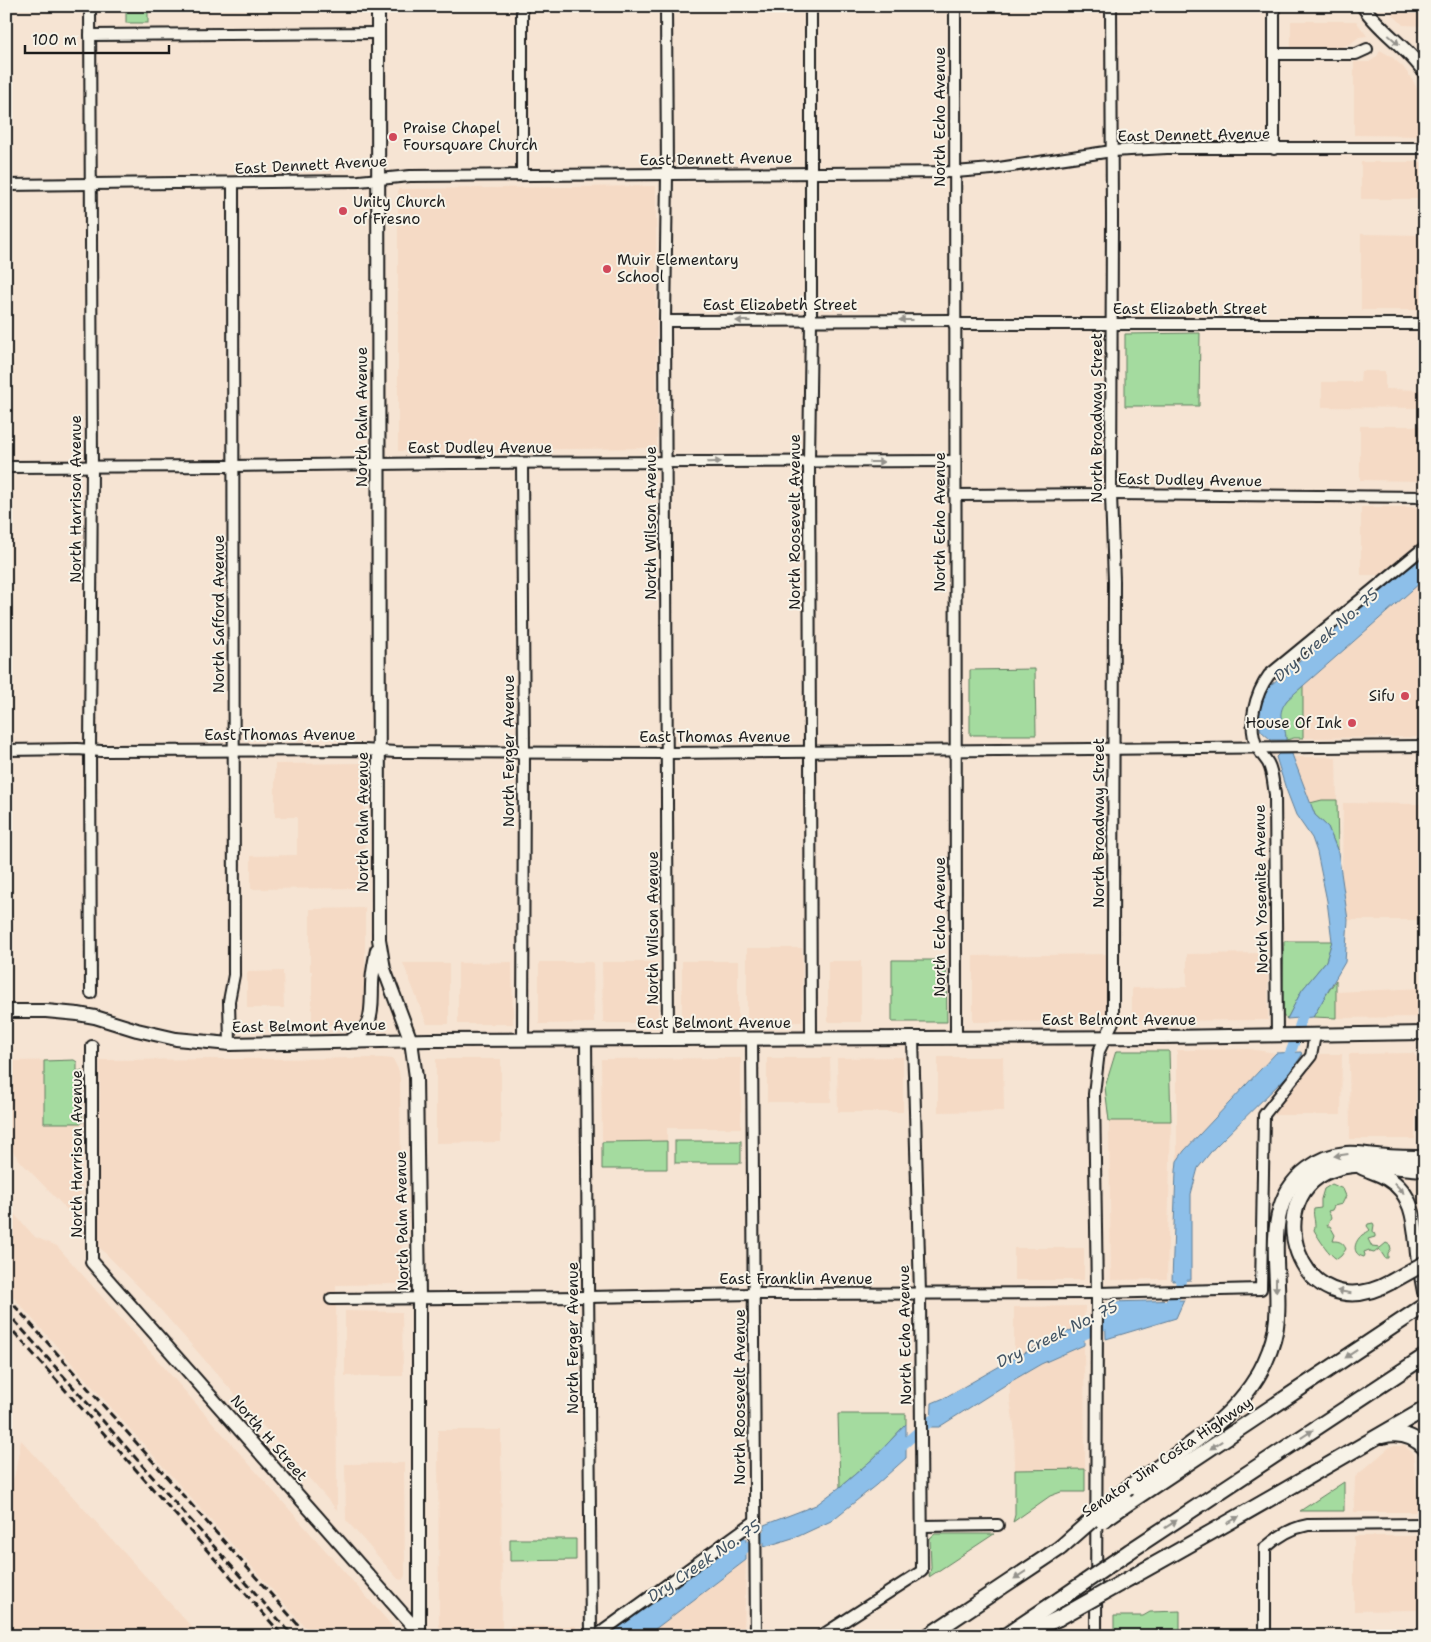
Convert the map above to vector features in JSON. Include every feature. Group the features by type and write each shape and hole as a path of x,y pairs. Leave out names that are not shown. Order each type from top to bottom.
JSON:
{"highway":[{"path":"1060,1548 1128,1488 1191,1443 1229,1412 1241,1400 1258,1375 1269,1352 1277,1317 1276,1235 1278,1217 1286,1195 1299,1177 1322,1161 1346,1154 1425,1158"},
{"path":"1425,1169 1376,1164 1337,1168 1325,1173 1307,1189 1300,1201 1293,1226 1297,1251 1307,1270 1325,1285 1336,1290 1357,1293 1380,1288 1425,1263"},
{"path":"1356,1165 1387,1178 1402,1191 1408,1200 1416,1224 1418,1253 1425,1292"},
{"name":"Senator Jim Costa Highway","path":"928,1636 1425,1305"},
{"path":"1005,1636 1425,1356"},
{"path":"1021,1636 1059,1618 1262,1502 1306,1479 1425,1408"},
{"path":"1374,1439 1384,1435 1401,1434 1415,1439 1425,1448"}],"main road":[{"name":"North Palm Avenue","path":"378,6 379,939 384,969 411,1041 415,1058 417,1091 420,1634"},
{"path":"1363,6 1377,24 1409,53 1425,74"},
{"path":"348,1042 361,1032 369,1021 373,968 379,939"},
{"name":"East Belmont Avenue","path":"6,1011 46,1011 78,1014 176,1039 230,1044 752,1038 1280,1036 1425,1033"},
{"name":"North H Street","path":"92,1262 420,1634"}],"street":[{"name":"North Harrison Avenue","path":"90,6 92,467 91,993"},
{"path":"522,6 522,175"},
{"name":"North Wilson Avenue","path":"666,6 667,174 665,321 668,1039"},
{"name":"North Roosevelt Avenue","path":"811,6 809,461 812,1038"},
{"name":"North Echo Avenue","path":"955,6 956,1038"},
{"name":"North Broadway Street","path":"1096,1636 1097,1293 1094,1094 1100,1051 1105,1036 1113,1022 1114,581 1111,494 1111,6"},
{"path":"1274,6 1274,149"},
{"path":"90,35 378,33"},
{"path":"1274,54 1356,54 1367,49"},
{"name":"East Dennett Avenue","path":"6,185 233,184 358,181 410,176 955,172 992,170 1112,151 1167,148 1425,148"},
{"name":"North Safford Avenue","path":"230,1044 229,1001 234,975 233,184"},
{"name":"East Elizabeth Street","path":"665,321 1425,324"},
{"name":"East Dudley Avenue","path":"6,467 955,461"},
{"name":"North Ferger Avenue","path":"522,463 523,1040"},
{"name":"East Dudley Avenue","path":"955,495 1111,494 1425,498"},
{"path":"1257,747 1253,725 1254,713 1259,691 1269,676 1421,550 1425,549"},
{"name":"East Thomas Avenue","path":"6,750 90,750 102,752 363,750 396,752 668,753 1425,746"},
{"name":"North Yosemite Avenue","path":"1257,747 1269,765 1275,794 1280,1036"},
{"name":"East Franklin Avenue","path":"331,1299 754,1294 1097,1293 1261,1289 1264,1115 1311,1056 1312,1035"},
{"name":"North Roosevelt Avenue","path":"752,1038 756,1636"},
{"name":"North Echo Avenue","path":"821,1636 922,1571 920,1294 913,1038"},
{"name":"North Ferger Avenue","path":"586,1040 590,1636"},
{"name":"North Harrison Avenue","path":"92,1046 92,1262"},
{"path":"596,1636 755,1521"},
{"path":"1265,1636 1265,1548 1274,1540 1296,1527 1308,1525 1425,1524"},
{"path":"922,1526 998,1525"}],"shaded area":[{"path":"1384,6 1425,6 1425,26 1403,25"},
{"path":"1291,21 1356,21 1367,36 1359,37 1350,44 1341,47 1291,47"},
{"path":"1380,50 1392,57 1403,67 1419,92 1425,110 1425,136 1354,135 1354,62 1369,62 1378,55"},
{"path":"1361,162 1425,162 1425,199 1361,199"},
{"path":"656,186 657,448 398,451 398,189"},
{"path":"1361,234 1425,235 1425,310 1361,310"},
{"path":"1361,371 1385,371 1385,389 1425,390 1425,408 1322,407 1322,382 1360,382"},
{"path":"1360,426 1425,426 1425,481 1360,480"},
{"path":"1361,507 1425,507 1425,544 1388,575 1361,575"},
{"path":"1420,583 1423,593 1422,734 1419,737 1303,738 1303,686"},
{"path":"1293,757 1336,757 1337,800 1322,800 1310,803"},
{"path":"364,763 365,888 251,889 251,856 297,855 297,817 275,817 275,764"},
{"path":"1343,803 1421,804 1421,920 1348,920 1342,888"},
{"path":"365,908 365,1016 356,1025 312,1025 310,909"},
{"path":"747,948 802,948 802,1022 747,1023"},
{"path":"1268,953 1268,1020 1132,1021 1132,988 1187,987 1187,954"},
{"path":"1106,954 1106,1021 973,1022 973,956"},
{"path":"682,961 738,961 738,1023 682,1023"},
{"path":"828,961 861,961 861,1022 828,1022"},
{"path":"512,962 513,1024 458,1024 458,963"},
{"path":"539,962 593,962 594,1023 539,1024"},
{"path":"602,962 658,962 658,1023 603,1023"},
{"path":"403,963 449,963 449,1024 427,1024"},
{"path":"283,971 284,1008 247,1008 247,972"},
{"path":"1424,988 1424,1017 1336,1018 1336,992"},
{"path":"1249,1049 1276,1053 1184,1151 1177,1161 1177,1050"},
{"path":"1413,1053 1417,1057 1415,1139 1350,1139 1349,1054"},
{"path":"1320,1054 1342,1054 1341,1115 1273,1115"},
{"path":"903,1057 903,1112 838,1112 837,1058"},
{"path":"938,1057 1003,1057 1004,1111 938,1112"},
{"path":"741,1058 741,1128 667,1128 667,1141 602,1142 601,1059"},
{"path":"767,1058 830,1058 831,1102 767,1102"},
{"path":"393,1059 399,1071 400,1080 402,1281 400,1284 336,1285 337,1510 151,1299 98,1246 100,1060"},
{"path":"436,1059 501,1059 501,1142 436,1143"},
{"path":"74,1060 77,1062 77,1071 82,1071 80,1223 22,1163 6,1143 6,1066 11,1061"},
{"path":"1109,1121 1171,1121 1167,1279 1111,1280"},
{"path":"6,1205 35,1237 57,1246 401,1636 313,1636 6,1289"},
{"path":"1014,1248 1084,1248 1084,1280 1014,1280"},
{"path":"1085,1306 1084,1324 1014,1358 1014,1307"},
{"path":"345,1311 402,1312 403,1376 345,1376"},
{"path":"1084,1345 1085,1469 1015,1470 1010,1382 1041,1364"},
{"path":"438,1430 501,1430 502,1636 447,1636 439,1626"},
{"path":"21,1440 200,1636 6,1636 6,1500 15,1474"},
{"path":"1391,1446 1405,1446 1413,1453 1418,1507 1415,1512 1354,1512 1355,1477"},
{"path":"404,1463 405,1576 402,1580 398,1579 346,1520 345,1464"},
{"path":"1354,1536 1418,1536 1418,1610 1354,1611"},
{"path":"746,1560 744,1636 646,1636 646,1635"},
{"path":"510,1626 576,1626 576,1636 510,1636"}],"green space":[{"path":"126,6 148,6 148,23 126,23"},
{"path":"1200,333 1199,406 1125,406 1125,334"},
{"path":"1035,669 1036,735 970,735 970,670"},
{"path":"1303,686 1303,738 1286,740 1280,712 1284,703"},
{"path":"1322,800 1337,800 1338,852 1328,827 1315,815 1310,803"},
{"path":"1284,941 1332,941 1326,961 1302,990 1287,1019 1282,1015"},
{"path":"892,960 946,960 947,1022 892,1022"},
{"path":"1336,980 1336,1018 1313,1017 1324,998"},
{"path":"1116,1051 1169,1051 1171,1121 1109,1121 1105,1087"},
{"path":"74,1060 77,1062 77,1071 82,1071 82,1123 44,1123 44,1061"},
{"path":"667,1141 667,1169 602,1169 602,1142"},
{"path":"675,1141 741,1141 741,1163 675,1163"},
{"path":"1332,1184 1343,1189 1346,1196 1342,1204 1334,1206 1332,1210 1328,1211 1331,1217 1327,1226 1330,1226 1335,1235 1333,1241 1341,1242 1346,1249 1337,1259 1321,1242 1314,1230 1314,1209 1321,1208 1324,1189"},
{"path":"1373,1223 1375,1237 1368,1239 1372,1247 1380,1248 1386,1243 1390,1245 1391,1249 1388,1253 1388,1258 1385,1258 1379,1249 1374,1253 1369,1250 1364,1252 1364,1257 1356,1251 1357,1241 1370,1230 1367,1226 1368,1224"},
{"path":"838,1414 906,1414 906,1424 874,1458 840,1487"},
{"path":"1085,1469 1085,1492 1061,1492 1050,1496 1013,1522 1015,1515 1015,1470"},
{"path":"1344,1482 1344,1511 1300,1511"},
{"path":"935,1534 994,1534 929,1577 931,1568 930,1538"},
{"path":"510,1539 576,1539 576,1560 510,1561"},
{"path":"1180,1611 1180,1634 1114,1634 1114,1616 1143,1616 1150,1612"}],"water":[{"path":"1419,559 1422,562 1422,580 1420,583 1287,700 1281,711 1286,740 1271,740 1261,731 1259,712 1261,700 1272,684"},
{"path":"1279,754 1292,754 1315,815 1328,827 1338,852 1348,920 1345,962 1313,1017 1287,1019 1302,990 1326,961 1332,941 1327,901 1317,852 1312,838 1296,815 1276,757"},
{"path":"1301,1052 1302,1055 1289,1074 1214,1148 1198,1168 1191,1194 1191,1280 1172,1281 1177,1161 1184,1151 1276,1053"},
{"path":"1184,1300 1176,1318 1106,1339 1105,1308 1110,1302"},
{"path":"1084,1324 1084,1345 1041,1364 939,1427 931,1427 932,1403 1014,1358"},
{"path":"906,1424 906,1458 876,1485 831,1521 799,1536 764,1547 764,1525 816,1505 874,1458"},
{"path":"743,1536 746,1539 746,1560 646,1636 605,1636"}],"waterway":[{"name":"Dry Creek No. 75","path":"1284,1063 1291,1051 1307,1006"},
{"name":"Dry Creek No. 75","path":"1164,1310 1173,1301 1178,1291 1182,1268"},
{"name":"Dry Creek No. 75","path":"1073,1340 1116,1319"},
{"name":"Dry Creek No. 75","path":"898,1449 933,1419 943,1413"},
{"name":"Dry Creek No. 75","path":"736,1554 766,1535 775,1532"}],"railway":[{"path":"6,1296 308,1636"},
{"path":"6,1311 293,1636"},
{"path":"6,1323 283,1636"},
{"path":"6,1386 10,1426 6,1463"}],"place":[{"name":"Praise Chapel Foursquare Church","path":"393,137"},
{"name":"Unity Church of Fresno","path":"343,211"},
{"name":"Muir Elementary School","path":"607,269"},
{"name":"Sifu","path":"1405,696"},
{"name":"House Of Ink","path":"1352,723"}]}
